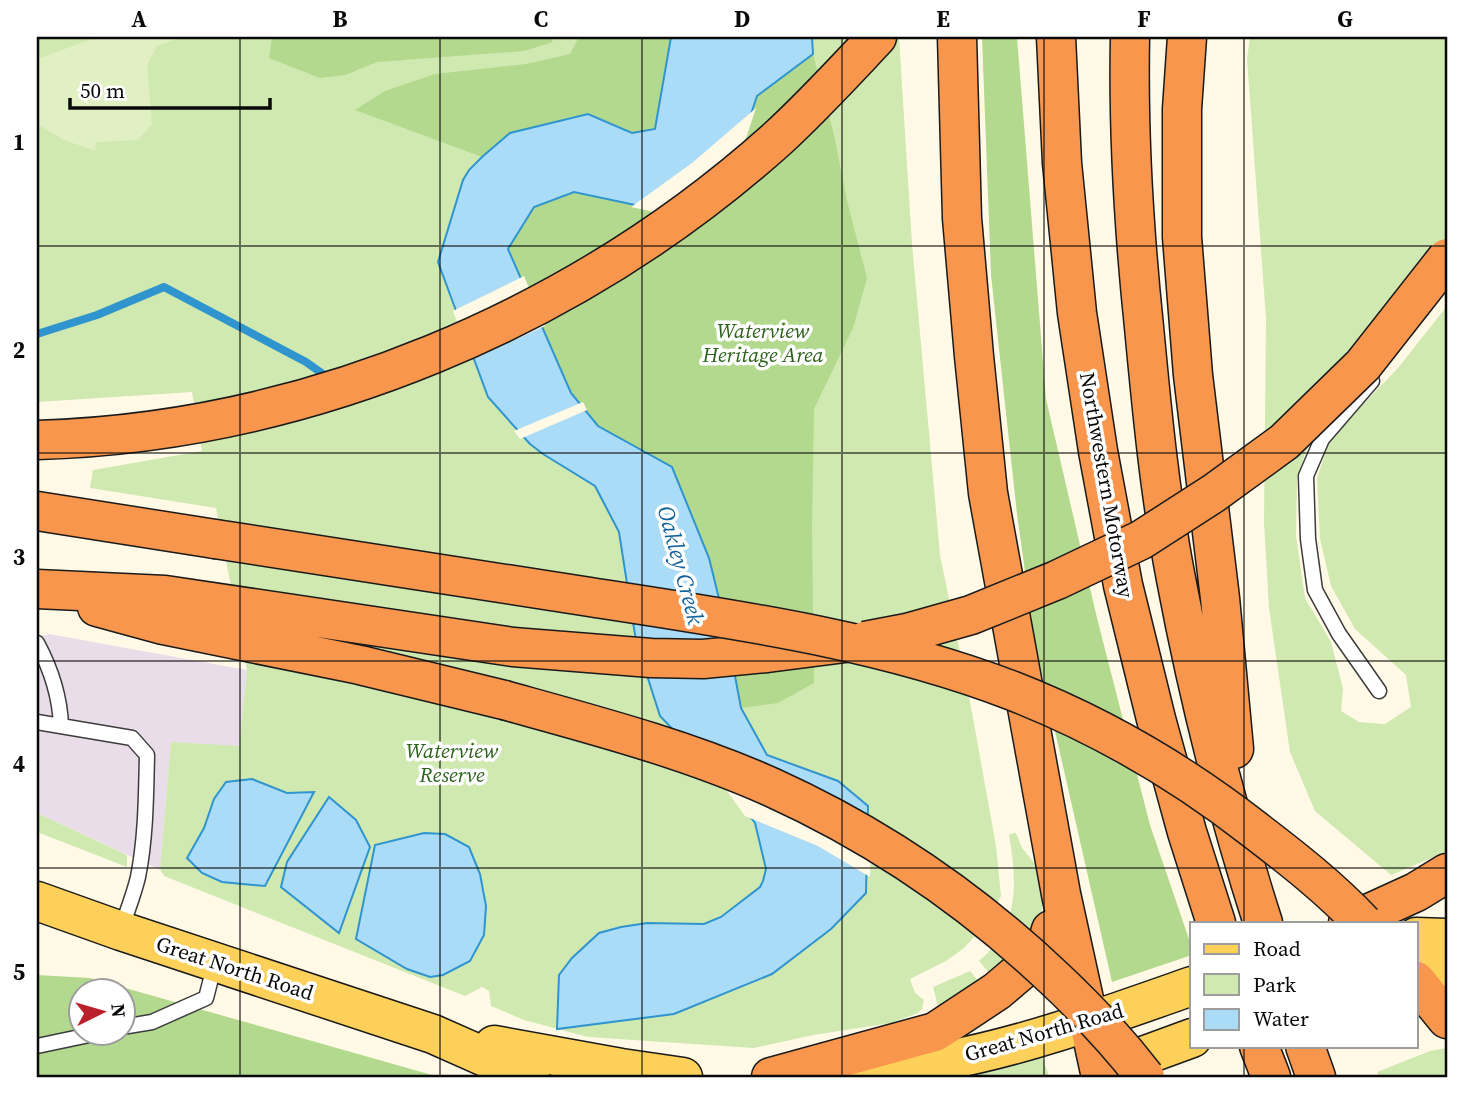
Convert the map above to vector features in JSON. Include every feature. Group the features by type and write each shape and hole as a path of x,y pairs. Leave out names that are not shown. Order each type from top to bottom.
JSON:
{"highway":[{"path":"37,440 122,434 201,422 289,402 400,367 486,331 547,301 682,216 734,175 804,113 877,37"},
{"path":"957,37 962,218 988,493 1061,894 1090,1022 1095,1076"},
{"name":"Northwestern Motorway","path":"1056,37 1062,163 1077,313 1098,451 1123,585 1152,705 1187,832 1216,922"},
{"path":"1130,37 1129,96 1137,258 1153,422 1176,578 1210,735 1263,922"},
{"path":"1187,37 1182,109 1182,237 1193,375 1220,598 1246,870"},
{"path":"37,589 165,595 513,647 651,659 703,659 792,650 907,633 971,615 1057,580 1141,540 1214,493 1284,442 1363,365 1447,258"},
{"path":"37,511 708,615 862,645 943,667 1014,691 1075,718 1154,761 1222,804 1288,855 1362,922"},
{"path":"37,589 163,625 359,665 504,700 633,736 770,787 838,819 907,861 968,904 1030,956 1092,1014 1145,1077"},
{"path":"1350,922 1416,892 1447,873"},
{"path":"771,1077 935,1032 997,991 1037,957 1048,940 1061,894"},
{"path":"1418,983 1447,1019"},
{"path":"1260,1048 1271,1077"},
{"path":"1306,1048 1316,1077"}],"main road":[{"name":"Great North Road","path":"37,901 433,1034 530,1077"},
{"path":"1418,937 1447,937"},
{"path":"1418,973 1447,974"},
{"name":"Great North Road","path":"810,1077 870,1072 948,1060 1090,1022 1190,987"},
{"name":"Great North Road","path":"433,1034 683,1077"},
{"path":"1095,1076 1190,1039"}],"lane":[{"path":"1380,691 1339,634 1315,590 1308,539 1306,476 1322,439 1382,370"},
{"path":"37,643 54,681 61,726"},
{"path":"37,722 132,738 147,755 141,862 121,931"},
{"path":"136,1025 152,1022 206,998 216,962"},
{"path":"37,1046 66,1040"}],"shaded area":[{"path":"49,634 247,670 239,747 171,742 160,870 37,813 37,638"}],"green space":[{"path":"37,37 899,37 912,244 940,555 996,846 1001,896 987,923 964,948 946,961 910,979 915,993 924,1000 918,1013 891,1023 813,1035 754,1048 588,1037 524,1020 491,1006 489,991 482,987 465,996 164,876 160,869 171,742 239,746 247,670 216,508 90,488 93,470 202,451 192,392 37,402"},
{"path":"94,37 190,37 157,46 147,65 152,124 138,140 95,142 96,151 64,140 37,124 37,59"},
{"path":"272,37 550,37 553,42 524,51 377,62 345,75 320,78 269,58"},
{"path":"579,37 671,37 655,129 632,133 588,114 510,133 482,157 355,110 385,91 435,74 526,64 570,54"},
{"path":"982,37 1017,37 1046,399 1097,618 1150,825 1190,942 1190,956 1112,982 1035,643 1017,514 991,275"},
{"path":"1250,37 1447,37 1447,270 1312,433 1297,477 1296,536 1305,598 1331,642 1343,689 1341,711 1359,722 1385,724 1411,707 1406,675 1355,629 1331,586 1320,539 1317,478 1330,439 1398,368 1447,306 1447,849 1391,875 1315,811 1290,752 1269,608 1264,523 1266,318 1247,59"},
{"name":"Waterview Heritage Area","path":"813,54 867,278 853,328 814,409 814,683 778,703 741,708 725,623 672,467 598,426 571,393 508,249 534,207 574,192 654,209 725,192 757,96"},
{"path":"37,813 127,855 127,867 37,832"},
{"path":"1016,833 1022,848 1040,870 1044,887 1042,910 1035,935 996,981 979,961 1002,934 1009,919 1014,887 1009,834"},
{"path":"970,971 985,989 929,1021 938,1006 933,987"},
{"path":"37,975 90,978 66,978 66,1048 136,1048 136,991 439,1077 37,1077"},
{"path":"1447,1048 1447,1077 1379,1077 1377,1072 1430,1051"},
{"path":"1042,1056 1049,1076 1046,1077 956,1077"}],"water":[{"name":"Oakley Creek","path":"671,37 812,37 813,54 757,96 725,192 654,209 574,192 534,207 508,249 571,393 598,426 672,467 709,558 741,708 767,755 838,781 868,806 866,893 831,929 772,974 674,1014 557,1029 559,975 572,958 599,933 647,923 704,924 721,917 760,887 766,869 755,823 730,789 660,716 636,641 619,532 595,486 530,444 488,397 438,262 463,180 482,157 510,133 588,114 632,133 655,129"},
{"path":"252,779 287,793 314,792 265,886 222,882 202,873 187,858 204,828 214,799 226,782"},
{"path":"329,797 356,820 370,847 339,933 281,887 287,862"},
{"path":"424,833 445,834 469,847 480,874 486,906 484,935 470,961 443,975 430,977 407,969 356,939 375,845"}],"pier":[{"path":"756,108 728,193 654,212 631,207 692,163"},
{"path":"524,276 545,326 471,360 453,311"},
{"path":"583,402 587,410 520,439 514,431"},
{"path":"665,726 711,742 801,781 872,818 870,877 818,846 745,816 727,791"}],"waterway":[{"path":"37,334 97,315 164,287 306,362 330,379"}],"park label":[{"name":"Waterview Reserve","path":"452,762"}]}
